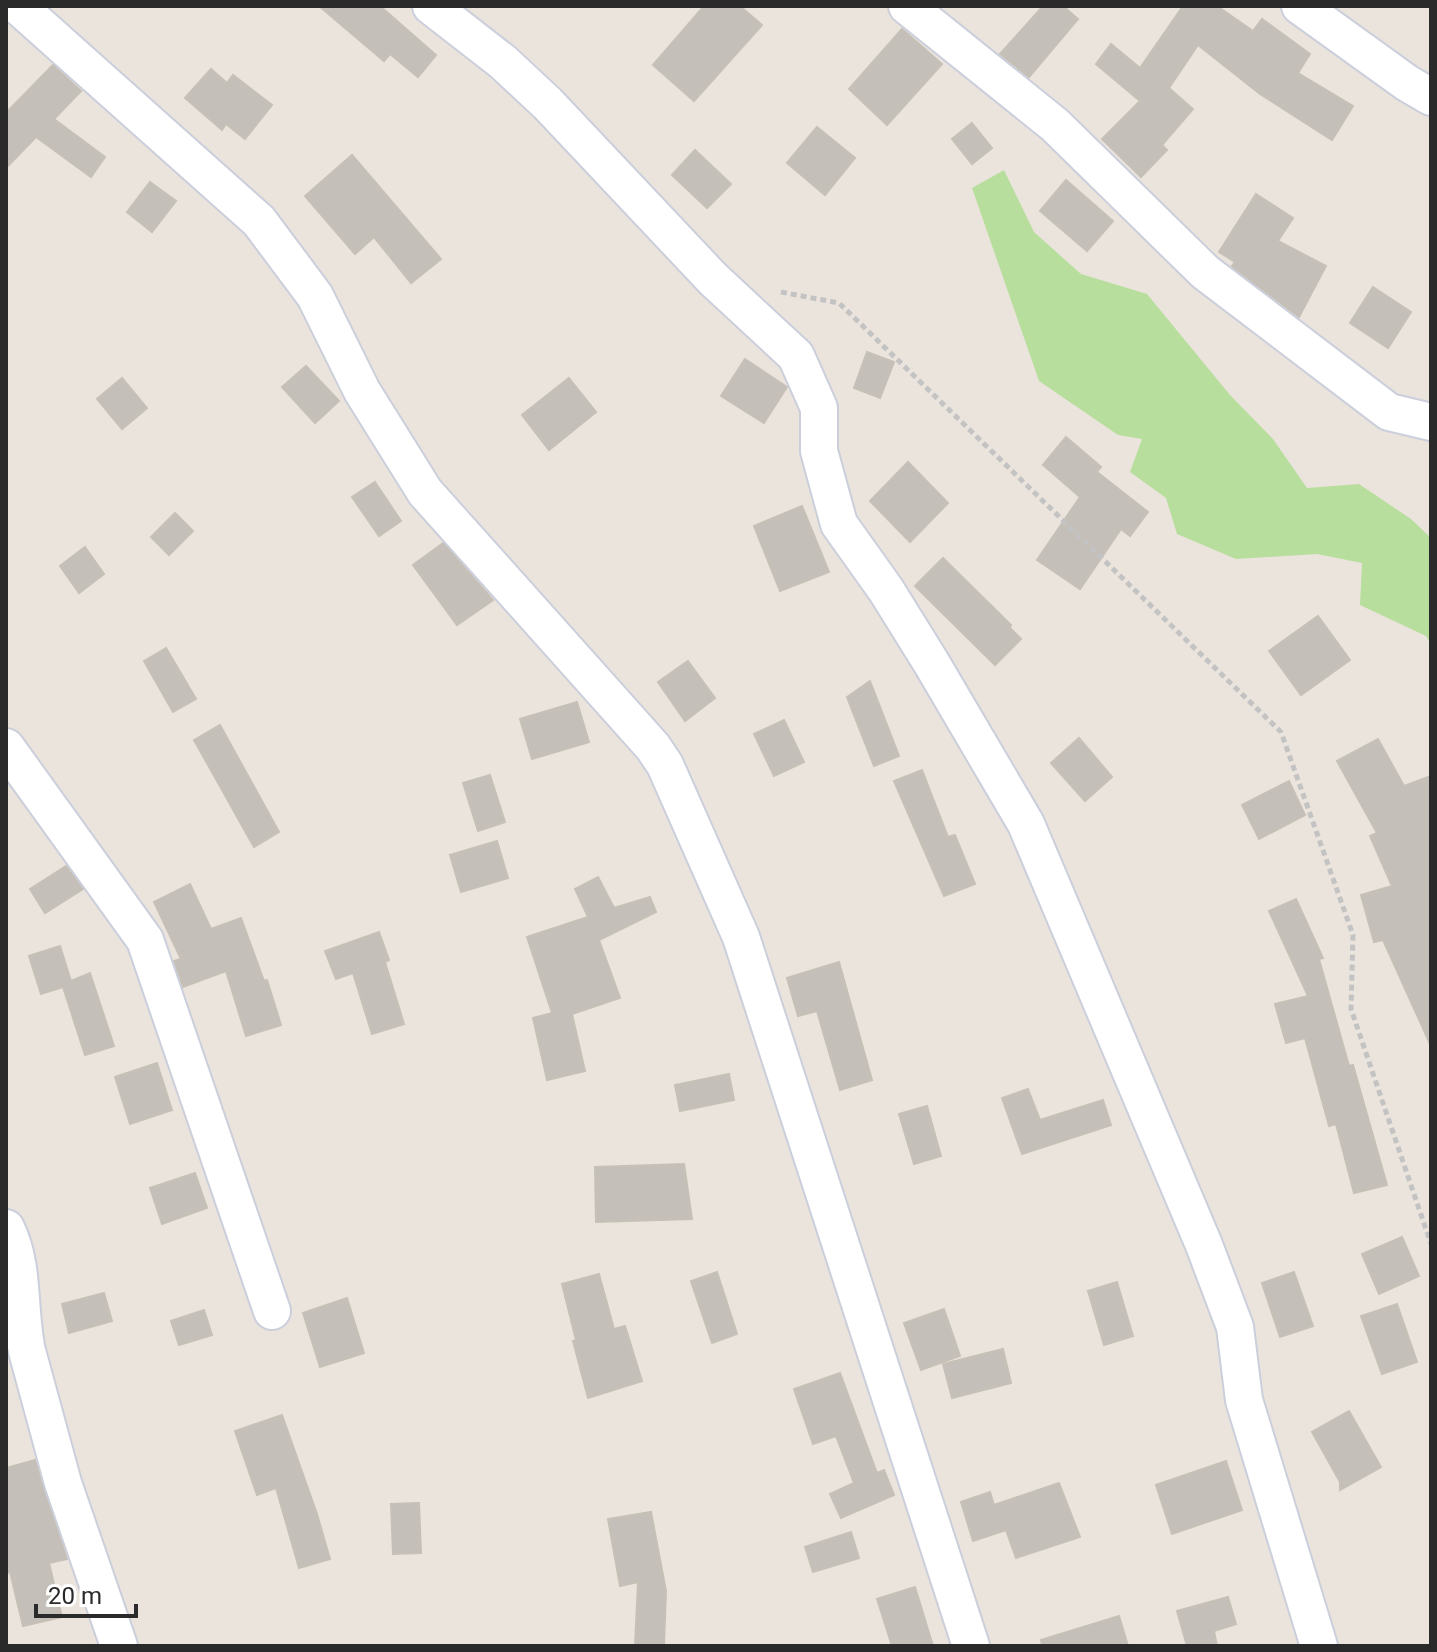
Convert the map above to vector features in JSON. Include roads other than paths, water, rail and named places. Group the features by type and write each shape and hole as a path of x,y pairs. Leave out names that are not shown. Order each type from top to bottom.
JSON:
{"street":[{"path":"18,6 259,221 315,296 362,391 425,492 653,747 665,765 741,937 971,1646"},
{"path":"431,6 503,62 548,104 713,279 796,356 819,408 819,451 839,524 909,627 1026,824 1204,1245 1235,1327 1244,1400 1319,1646"},
{"path":"907,6 1055,125 1205,272 1389,412 1431,422"},
{"path":"1300,6 1431,97"},
{"path":"6,747 145,940 272,1311"},
{"path":"6,1228 17,1253 23,1332 31,1366 63,1483 119,1646"}]}
